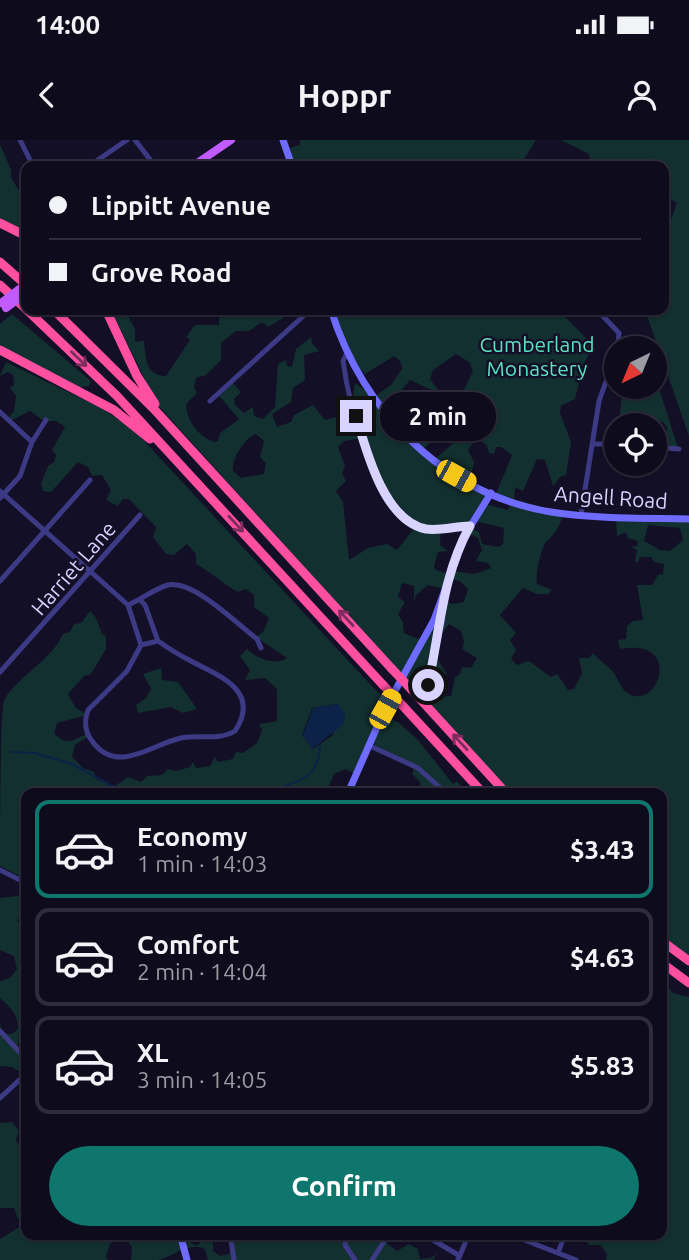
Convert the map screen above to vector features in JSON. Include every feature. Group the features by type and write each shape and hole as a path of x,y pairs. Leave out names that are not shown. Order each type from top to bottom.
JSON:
{"highway":[{"path":"0,223 21,234"},
{"path":"0,262 21,280"},
{"path":"0,285 21,304"},
{"path":"33,315 110,389 477,788"},
{"path":"59,315 184,442 501,788"},
{"path":"108,315 141,383 184,442"},
{"path":"0,351 122,416 200,486"},
{"path":"667,945 689,961"},
{"path":"667,967 689,983"}],"main road":[{"path":"200,161 231,140"},
{"path":"283,140 290,161"},
{"path":"2,307 21,289"},
{"path":"2,307 21,296"},
{"name":"Angell Road","path":"333,315 347,353 378,405 407,438 446,469 491,493 534,508 581,515 689,519"},
{"path":"350,788 368,745 441,605 470,526 491,493"},
{"path":"182,1240 187,1260"}],"street":[{"path":"29,140 21,142 30,161"},
{"path":"96,161 127,140"},
{"path":"135,140 152,161"},
{"path":"210,401 305,315"},
{"path":"602,315 619,336"},
{"path":"347,353 343,361 356,416 374,474 390,499 416,526 435,530 470,526"},
{"path":"581,515 600,394 604,384"},
{"path":"0,412 32,442"},
{"path":"46,420 32,442 25,466 1,494 128,605 141,645 127,671 87,713 87,731 101,751 129,758 179,738 223,735 234,730 242,707 235,687 215,671 194,663 158,641 145,605 140,600"},
{"path":"593,444 604,444"},
{"path":"667,448 678,449"},
{"path":"0,581 90,480"},
{"name":"Harriet Lane","path":"0,672 140,515"},
{"path":"128,605 167,586 190,588 257,639 261,648"},
{"path":"428,688 443,620 441,605"},
{"path":"141,645 158,641"},
{"path":"368,745 418,768 440,788"},
{"path":"0,870 21,880"},
{"path":"0,1031 21,1054"},
{"path":"0,1098 21,1079"},
{"path":"231,1240 234,1260"},
{"path":"345,1240 345,1245 355,1260"},
{"path":"372,1260 386,1240"},
{"path":"432,1240 459,1258 466,1240"},
{"path":"526,1240 576,1260"},
{"path":"558,1253 563,1240"}],"green space":[{"path":"300,140 536,140 523,161 292,161 290,148 300,145"},
{"name":"Cumberland Monastery","path":"561,140 689,140 689,436 667,373 667,336 654,336 647,315 669,315 669,225 677,203 669,198 669,161 591,161 589,154"},
{"path":"0,144 11,170 11,178 21,194 21,228 0,218"},
{"path":"12,314 91,381 89,386 80,387 0,346 0,324"},
{"path":"113,315 128,315 135,329 135,342 144,341 150,369 166,376 190,340 186,337 195,325 219,325 220,315 281,315 283,318 268,327 262,322 249,331 236,331 221,343 221,360 206,375 196,378 194,387 197,393 186,404 187,410 198,432 214,442 218,441 220,433 239,419 219,396 233,383 241,392 234,399 235,405 244,413 253,407 254,416 263,419 275,407 278,364 286,360 287,366 292,367 296,349 311,337 312,343 319,351 304,355 305,380 293,388 291,402 272,414 277,427 291,422 294,415 313,405 325,420 340,416 343,407 352,404 355,383 374,397 391,385 402,369 401,362 394,356 365,374 362,370 358,371 335,315 563,315 594,346 584,363 575,399 561,406 560,413 571,442 566,475 560,477 553,486 545,460 537,459 523,491 515,487 514,499 563,513 557,529 545,544 538,569 537,584 552,590 548,594 537,594 523,588 500,615 516,633 510,640 516,650 511,659 517,665 529,661 551,677 557,674 568,690 574,689 582,673 579,658 589,658 593,653 613,672 626,692 640,696 649,692 656,684 658,662 652,653 640,648 620,649 618,640 626,639 627,626 633,621 643,620 637,585 652,585 658,575 663,574 664,564 654,562 651,557 640,557 638,562 635,562 637,550 631,547 637,546 638,541 628,538 626,532 617,536 616,517 689,519 689,959 667,942 667,788 504,788 157,404","holes":["456,354 469,362 473,371 463,392 450,398 442,395 430,379 433,370","410,380 434,391 441,403 429,417 404,433 392,420 405,411 395,398","446,418 455,423 461,420 462,424 457,427 463,435 435,459 423,449 439,435 437,427","256,434 264,441 260,457 266,463 264,474 241,478 233,471 234,461 243,444","363,438 379,481 416,526 397,550 387,544 368,548 349,560 343,502 336,491 346,481 342,473 345,466 338,447 344,441","477,438 487,446 489,453 494,454 496,447 501,447 512,455 496,494 511,501 508,510 485,504 487,489 470,481 474,462 468,450","475,521 504,528 503,544 498,547 482,544 479,532 470,528 468,533 478,538 482,550 476,561 488,563 491,568 474,574 453,571 450,574 436,570 434,566 438,552 448,551 440,545 441,527","648,525 680,528 683,540 670,551 660,550 644,541","450,579 460,581 468,589 464,602 452,604 444,600 423,641 404,633 403,622 398,614 405,602 398,597 402,583 414,586 414,602 416,595 428,585 446,589","449,624 461,631 464,642 462,649 477,658 471,668 462,667 460,674 455,677 451,696 438,697 431,690 434,676 447,674 435,655 438,639"]},
{"path":"6,362 103,409 134,430 383,698 377,712 399,723 418,740 453,784 457,781 463,788 421,788 420,782 412,774 415,765 371,743 356,774 345,769 334,774 326,788 21,788 21,876 0,866 4,700 51,652 63,634 70,632 74,624 81,623 90,611 102,634 106,636 106,649 91,674 84,676 68,694 76,708 87,715 57,723 54,733 66,741 88,733 90,735 75,745 72,757 83,768 94,772 97,780 115,786 128,777 141,782 147,776 162,775 168,769 176,771 190,767 193,762 196,768 210,766 215,757 218,762 233,759 236,752 243,753 257,743 262,730 259,724 277,721 277,689 265,678 245,680 250,670 240,656 247,649 266,660 287,658 256,637 263,632 269,618 254,607 254,595 246,589 238,592 196,564 196,554 187,544 174,555 166,554 153,537 156,527 129,499 123,499 118,506 106,500 111,490 102,475 92,476 88,467 78,462 51,492 43,491 41,484 56,455 52,450 65,427 56,421 44,421 30,411 12,420 9,417 14,411 16,396 10,388 14,385 13,375 8,372 0,376","holes":["337,704 333,735 313,749 302,735 312,708"]},
{"path":"622,399 662,399 667,413 620,413"},
{"path":"667,413 678,448 667,447"},
{"path":"161,668 162,680 178,682 197,709 183,713 171,707 138,713 136,705 146,698 151,689 143,674"},
{"path":"21,896 21,917 17,920 21,925 21,1036 17,1050 21,1054 21,1073 12,1067 0,1066 0,1023 2,1033 12,1034 18,1029 18,1024 15,1015 0,998 0,981 10,978 17,969 14,956 0,950 0,898"},
{"path":"667,985 673,993 689,997 689,1260 606,1260 607,1254 601,1245 589,1245 585,1240 667,1240"},
{"path":"12,1122 19,1131 16,1140 21,1149 21,1220 14,1208 0,1208 0,1123"},
{"path":"21,1226 21,1240 115,1240 110,1244 106,1257 108,1260 0,1260 0,1239"},
{"path":"128,1240 186,1240 197,1246 202,1240 213,1240 213,1251 220,1256 233,1253 232,1240 386,1240 397,1251 409,1244 418,1249 420,1259 431,1258 437,1253 433,1260 208,1260 205,1249 193,1247 159,1260 131,1260 132,1248"}],"water":[{"path":"338,704 345,714 344,724 312,749 303,735 313,708"}],"waterway":[{"path":"281,788 310,774 319,758 320,746"},
{"path":"11,752 35,753 72,764 112,786 131,788"}],"route":[{"path":"356,416 374,474 382,489 411,523 435,530 470,526 441,605 443,620 428,685"}]}
